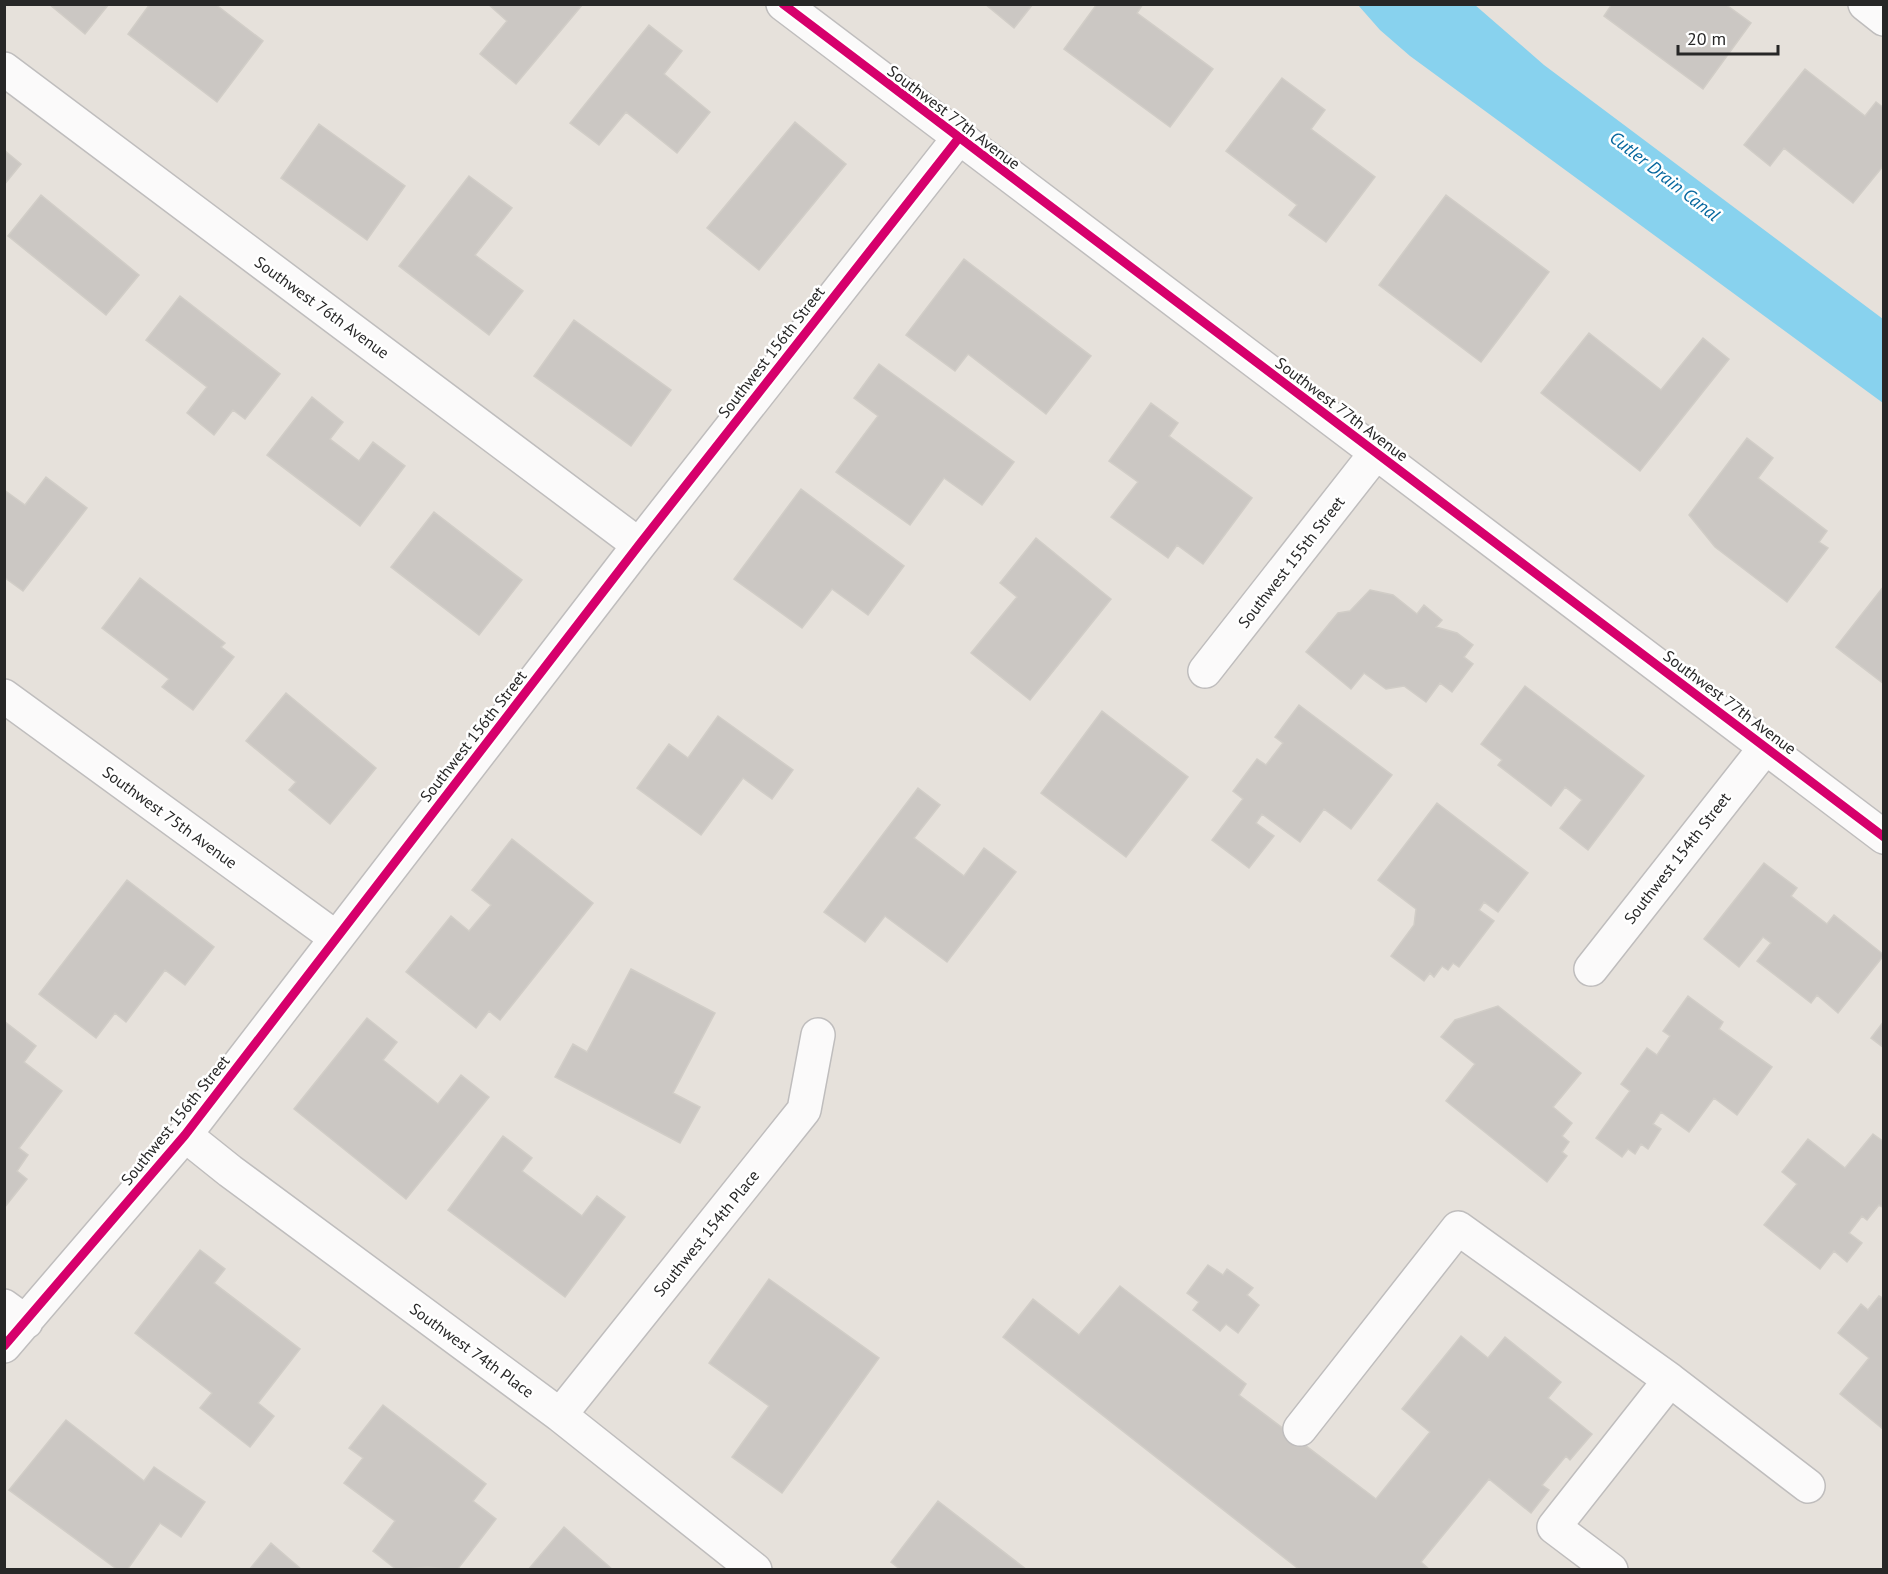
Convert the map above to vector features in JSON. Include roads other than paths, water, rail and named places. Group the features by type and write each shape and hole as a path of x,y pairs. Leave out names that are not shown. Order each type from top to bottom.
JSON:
{"street":[{"name":"Southwest 77th Avenue","path":"783,4 958,139 1884,837"},
{"path":"1865,4 1884,19"},
{"name":"Southwest 76th Avenue","path":"4,69 639,545"},
{"name":"Southwest 156th Street","path":"4,1346 15,1314 185,1135 335,937 639,545 958,139"},
{"name":"Southwest 155th Street","path":"1205,671 1376,453"},
{"name":"Southwest 75th Avenue","path":"4,696 335,937"},
{"name":"Southwest 154th Street","path":"1591,969 1765,748"},
{"name":"Southwest 154th Place","path":"560,1415 804,1110 818,1035"},
{"name":"Southwest 74th Place","path":"185,1135 230,1171 560,1415 755,1569"},
{"path":"1300,1429 1458,1227 1670,1380 1808,1486"},
{"path":"1611,1569 1554,1527 1670,1380"}],"water":[{"name":"Cutler Drain Canal","path":"1358,5 1475,5 1544,65 1883,319 1883,403 1410,56 1380,30"}]}
